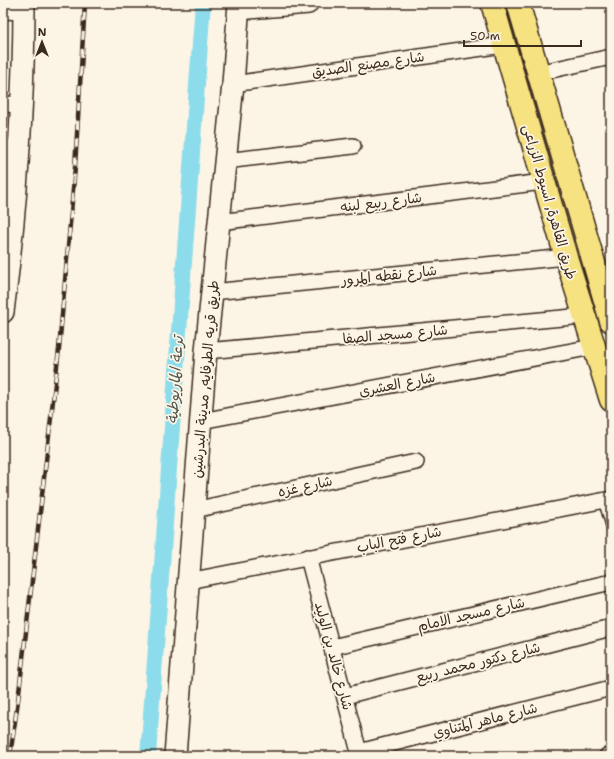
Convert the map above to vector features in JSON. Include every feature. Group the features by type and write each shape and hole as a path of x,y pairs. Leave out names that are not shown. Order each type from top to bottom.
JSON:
{"highway":[{"name":"طريق القاهرة, اسيوط الزراعى","path":"492,3 543,182 611,400"},
{"name":"طريق القاهرة, اسيوط الزراعى","path":"518,3 611,321"}],"main road":[{"path":"3,312 11,199 12,104 24,7"},
{"name":"طريق قريه الطرفايه, مدينة البدرشين","path":"175,756 206,352 233,84 239,7"}],"street":[{"path":"239,7 309,6"},
{"path":"3,11 24,7"},
{"name":"شارع مصنع الصديق","path":"233,84 503,45"},
{"path":"538,73 611,58"},
{"path":"225,161 352,146"},
{"name":"شارع ربيع لبنه","path":"219,222 543,182"},
{"name":"شارع نقطه المرور","path":"212,292 566,257"},
{"name":"شارع مسجد الصفا","path":"206,352 584,316"},
{"name":"شارع العشرى","path":"201,421 593,346"},
{"name":"شارع غزه","path":"194,510 416,462"},
{"name":"شارع فتح الباب","path":"188,581 606,499"},
{"name":"شارع خالد بن الوليد","path":"308,557 360,754"},
{"name":"شارع مسجد الامام","path":"332,647 611,582"},
{"name":"شارع دكتور محمد ربيع","path":"345,696 611,628"},
{"name":"شارع ماهر المتناوي","path":"360,754 611,688"},
{"path":"607,756 611,755"}],"lane":[{"path":"606,499 611,529"}],"waterway":[{"name":"ترعة الماريوطية","path":"148,756 203,3"}],"railway":[{"path":"10,756 18,701 59,349 75,167 85,3"}]}
